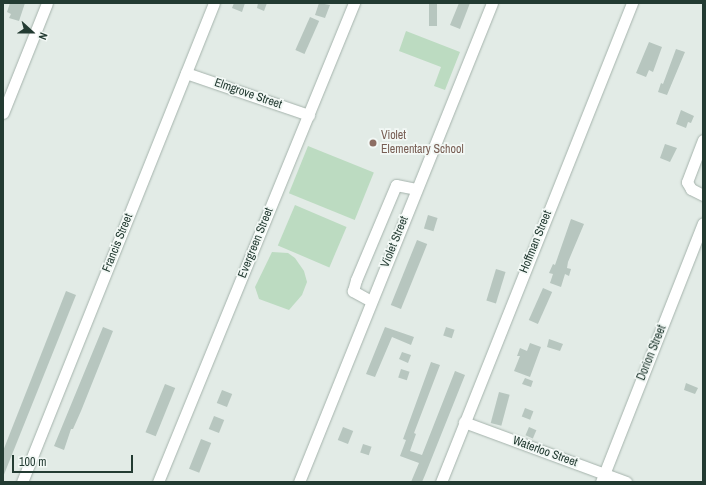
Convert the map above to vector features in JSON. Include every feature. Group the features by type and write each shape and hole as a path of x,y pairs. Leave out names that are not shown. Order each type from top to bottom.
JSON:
{"street":[{"path":"3,113 48,3"},
{"name":"Francis Street","path":"22,482 214,3"},
{"name":"Evergreen Street","path":"158,482 354,3"},
{"name":"Violet Street","path":"299,482 492,3"},
{"name":"Hoffman Street","path":"441,482 632,3"},
{"name":"Elmgrove Street","path":"186,73 309,115"},
{"path":"703,140 687,182 688,186 703,195"},
{"path":"371,301 353,291 356,280 396,185 416,189"},
{"name":"Dorion Street","path":"602,478 703,223"},
{"name":"Waterloo Street","path":"464,422 602,478 626,482"}],"green space":[{"path":"406,31 460,52 445,90 434,86 441,67 399,51"},
{"path":"308,146 374,173 355,220 289,193"},
{"path":"295,205 347,227 329,267 278,246"},
{"path":"272,252 288,253 295,258 304,271 307,282 302,295 289,310 259,299 255,287"}],"building":[{"path":"10,3 25,3 19,21 9,18 11,14 7,12"},
{"path":"234,3 245,3 242,12 232,8"},
{"path":"258,3 267,3 264,11 257,8"},
{"path":"319,3 330,5 325,18 315,15"},
{"path":"429,3 437,3 437,26 429,26"},
{"path":"459,3 470,3 460,29 450,25"},
{"path":"310,17 319,21 304,54 295,50"},
{"path":"649,42 662,47 653,72 649,70 646,77 636,73"},
{"path":"676,49 685,52 667,95 658,92 661,83 663,84"},
{"path":"681,110 694,116 691,123 688,122 686,128 676,124"},
{"path":"665,144 677,148 670,162 660,158"},
{"path":"428,215 438,218 433,231 424,228"},
{"path":"571,219 584,224 568,262 567,268 571,269 569,276 565,274 561,287 550,283 553,274 549,273 553,264 555,265"},
{"path":"417,240 427,244 401,309 391,305"},
{"path":"496,269 506,272 496,303 486,301"},
{"path":"543,288 552,292 538,324 529,320"},
{"path":"66,291 76,295 3,477 3,451"},
{"path":"103,327 113,331 81,411 73,429 71,429 64,450 54,446"},
{"path":"385,327 414,337 411,345 392,337 375,377 366,374"},
{"path":"446,327 455,330 452,338 443,336"},
{"path":"549,339 563,344 560,351 547,347"},
{"path":"530,343 541,347 530,377 514,371 520,356 517,356 520,348 527,351"},
{"path":"402,352 411,355 408,363 399,359"},
{"path":"431,362 440,365 414,433 416,434 410,451 422,455 455,371 465,375 422,482 411,482 419,463 400,456 406,440 403,439"},
{"path":"401,369 410,372 407,380 398,378"},
{"path":"525,378 533,381 531,387 522,384"},
{"path":"686,383 698,388 695,394 684,390"},
{"path":"165,384 175,388 156,436 146,432"},
{"path":"222,390 232,394 227,407 217,403"},
{"path":"499,392 510,395 501,426 491,423"},
{"path":"525,408 533,411 530,420 522,416"},
{"path":"214,416 224,420 219,433 209,429"},
{"path":"343,427 353,431 348,444 338,440"},
{"path":"529,427 536,430 533,438 525,435"},
{"path":"201,439 211,443 199,473 189,469"},
{"path":"363,444 372,447 369,455 360,453"}],"place":[{"name":"Violet Elementary School","path":"373,143"}]}
